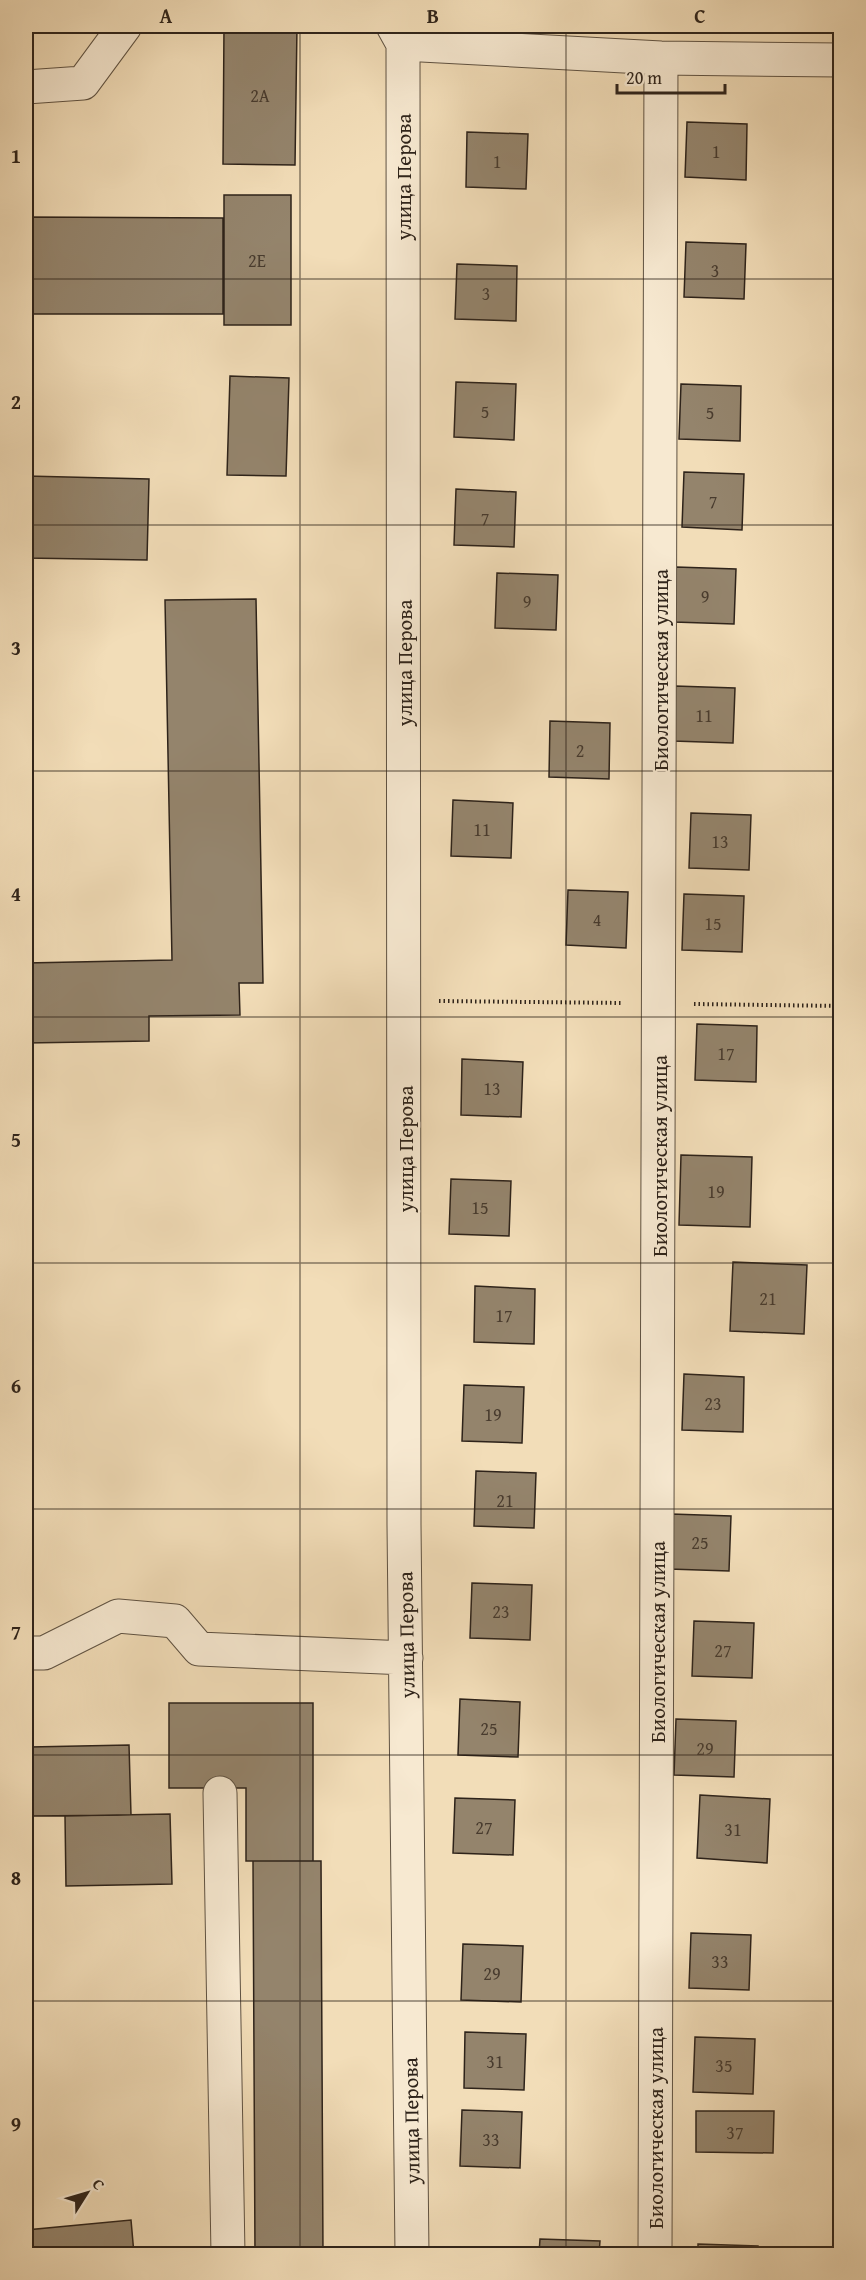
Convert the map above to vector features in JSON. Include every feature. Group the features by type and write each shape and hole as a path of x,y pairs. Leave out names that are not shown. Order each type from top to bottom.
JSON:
{"street":[{"path":"26,87 83,83 125,26"},
{"path":"398,35 662,58 840,60"},
{"name":"улица Перова","path":"398,35 404,1525 412,2254"},
{"name":"Биологическая улица","path":"655,2254 662,58"},
{"path":"26,1653 44,1653 118,1617 176,1622 199,1649 406,1658"},
{"path":"220,1793 228,2254"}],"building":[{"path":"224,26 297,26 295,165 223,164"},
{"path":"687,122 747,124 746,180 685,177"},
{"path":"467,132 528,134 526,189 466,187"},
{"path":"224,195 291,195 291,325 224,325"},
{"path":"26,217 223,218 223,314 26,314"},
{"path":"686,242 746,244 744,299 684,297"},
{"path":"457,264 517,266 516,321 455,319"},
{"path":"230,376 289,378 286,476 227,475"},
{"path":"456,382 516,384 514,440 454,437"},
{"path":"681,384 741,386 740,441 679,439"},
{"path":"684,472 744,474 742,530 682,527"},
{"path":"26,476 149,479 147,560 26,558"},
{"path":"456,489 516,492 514,547 454,545"},
{"path":"676,567 736,569 734,624 674,622"},
{"path":"497,573 558,575 556,630 495,628"},
{"path":"256,599 263,983 239,983 240,1015 149,1016 149,1041 26,1043 26,963 172,960 165,600"},
{"path":"675,686 735,688 733,743 673,741"},
{"path":"550,721 610,723 609,779 549,777"},
{"path":"453,800 513,803 511,858 451,856"},
{"path":"691,813 751,815 749,870 689,868"},
{"path":"568,890 628,892 626,948 566,945"},
{"path":"684,894 744,896 742,952 682,950"},
{"path":"697,1024 757,1026 756,1082 695,1080"},
{"path":"462,1059 523,1062 521,1117 461,1115"},
{"path":"681,1155 752,1157 750,1227 679,1225"},
{"path":"451,1179 511,1181 509,1236 449,1234"},
{"path":"733,1262 807,1265 804,1334 730,1331"},
{"path":"475,1286 535,1289 534,1344 474,1342"},
{"path":"684,1374 744,1377 743,1432 682,1430"},
{"path":"464,1385 524,1387 522,1443 462,1441"},
{"path":"476,1471 536,1473 534,1528 474,1526"},
{"path":"671,1514 731,1516 729,1571 669,1569"},
{"path":"472,1583 532,1585 530,1640 470,1638"},
{"path":"694,1621 754,1623 752,1678 692,1676"},
{"path":"460,1699 520,1702 518,1757 458,1755"},
{"path":"169,1703 313,1703 313,1861 246,1861 246,1788 169,1788"},
{"path":"676,1719 736,1721 734,1777 674,1775"},
{"path":"129,1745 131,1815 31,1816 30,1747"},
{"path":"700,1795 770,1799 767,1863 697,1858"},
{"path":"455,1798 515,1800 513,1855 453,1853"},
{"path":"170,1814 172,1884 66,1886 65,1816"},
{"path":"253,1861 321,1861 323,2254 255,2254"},
{"path":"691,1933 751,1935 749,1990 689,1988"},
{"path":"463,1944 523,1946 521,2002 461,2000"},
{"path":"465,2032 526,2034 524,2090 464,2088"},
{"path":"695,2037 755,2039 753,2094 693,2092"},
{"path":"462,2110 522,2112 520,2168 460,2166"},
{"path":"696,2111 774,2111 773,2153 696,2152"},
{"path":"131,2220 134,2254 26,2254 26,2230"},
{"path":"540,2239 600,2241 599,2254 539,2254"},
{"path":"698,2244 758,2246 758,2254 698,2254"}]}
